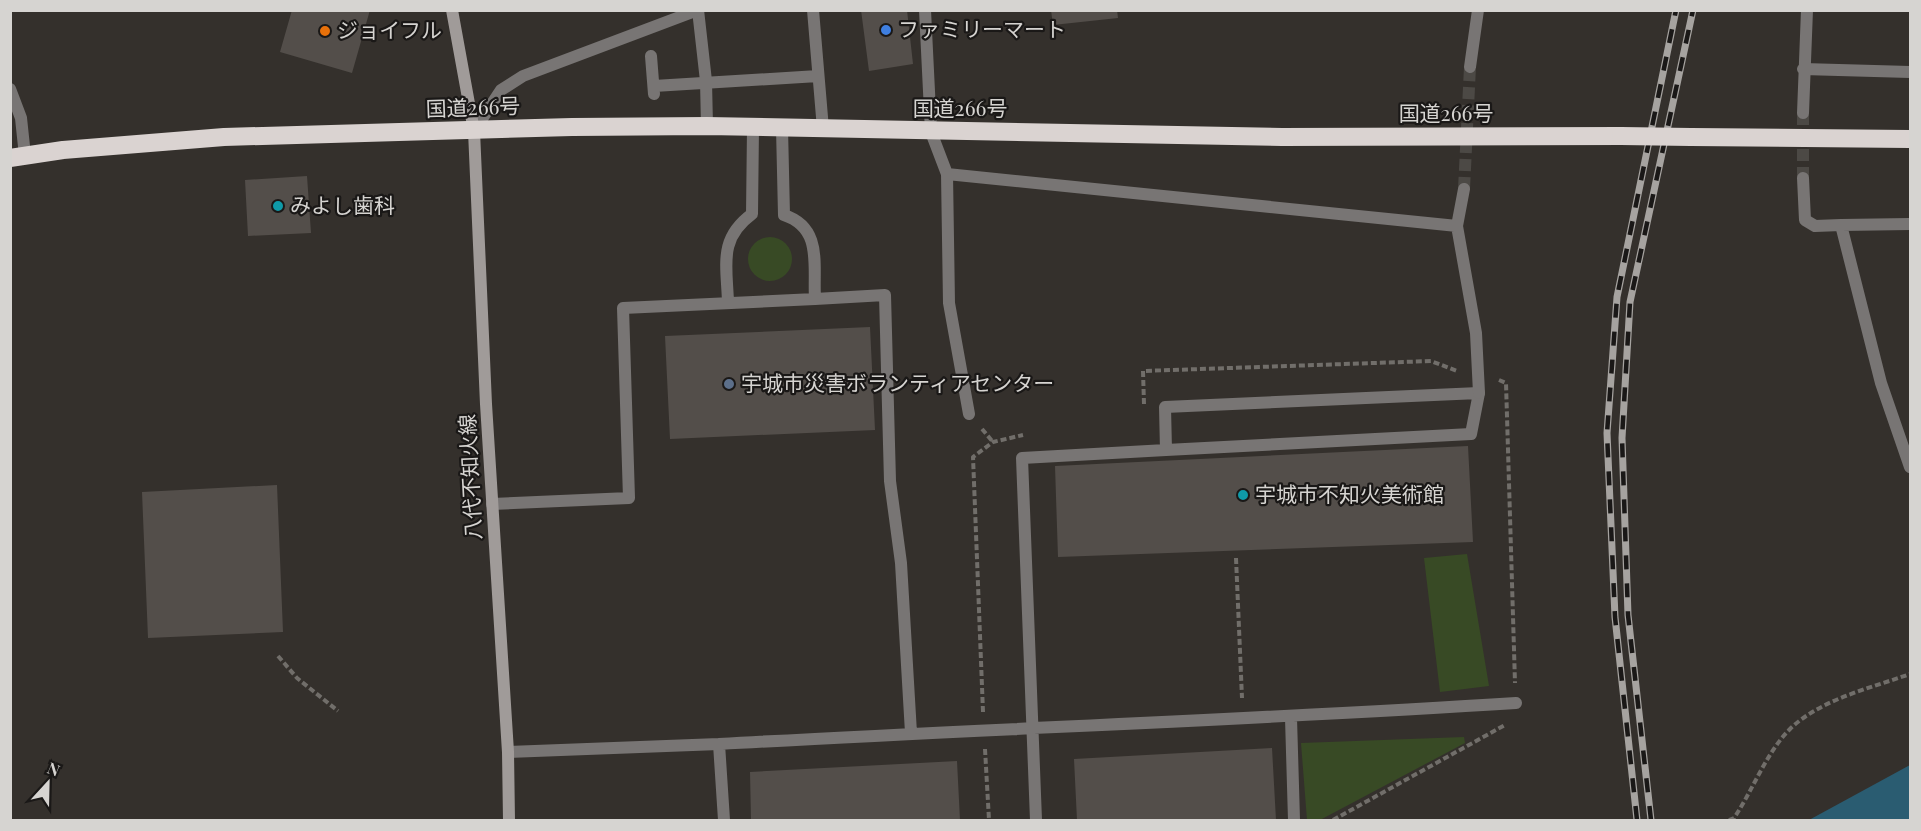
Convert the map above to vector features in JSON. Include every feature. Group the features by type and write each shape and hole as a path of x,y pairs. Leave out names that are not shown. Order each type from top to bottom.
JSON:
{"highway":[{"name":"国道266号","path":"18,157 224,137 572,127 707,126 931,132 1282,136 1911,139"}],"main road":[{"name":"八代不知火線","path":"452,10 474,131 510,820"}],"street":[{"path":"474,131 501,90 523,76 698,10 706,81 707,126"},
{"path":"813,10 823,129"},
{"path":"926,10 931,132 947,174 949,303 969,414"},
{"path":"1470,67 1478,10"},
{"path":"1803,113 1807,10"},
{"path":"651,56 654,89 706,81 818,76"},
{"path":"1803,69 1911,72"},
{"path":"10,89 21,118 18,157"},
{"path":"728,303 727,248 732,233 752,214 753,128"},
{"path":"782,128 784,215 798,219 807,228 813,240 814,299"},
{"path":"947,174 1457,226"},
{"path":"1803,178 1805,220 1815,226 1911,224"},
{"path":"1036,820 1022,458 1472,434 1479,379 1476,333 1457,226 1464,189"},
{"path":"1841,225 1881,383 1911,467"},
{"path":"492,504 629,498 623,308 885,295 890,481 901,563 911,733"},
{"path":"1166,450 1165,407 1479,393"},
{"path":"508,752 719,744 984,729 1291,718 1516,703"},
{"path":"1291,718 1294,820"},
{"path":"719,744 724,820"}],"path":[{"path":"1144,406 1143,370 1431,361 1479,379 1506,383 1518,718 1332,820"},
{"path":"989,820 973,457 993,442 1027,435"},
{"path":"1236,558 1243,719"},
{"path":"278,656 297,678 338,711"},
{"path":"1729,820 1734,818 1767,761 1790,729 1827,704 1911,674"}],"green space":[{"path":"770,237 785,244 792,259 785,274 770,281 755,274 748,259 755,244"},
{"path":"1467,554 1489,686 1440,692 1424,558"},
{"path":"1464,737 1465,743 1320,820 1307,820 1301,743"}],"water":[{"path":"1910,765 1910,820 1809,820"}],"building":[{"name":"ジョイフル","path":"292,10 370,10 352,73 280,52"},
{"path":"861,10 907,10 913,64 869,71"},
{"path":"1051,10 1117,10 1118,18 1053,25"},
{"name":"みよし歯科","path":"307,176 311,233 248,236 245,180"},
{"path":"870,327 875,430 670,439 665,336"},
{"path":"1468,446 1473,542 1058,557 1055,466"},
{"path":"277,485 283,632 148,638 142,492"},
{"path":"1272,748 1276,820 1077,820 1074,759"},
{"path":"957,761 960,820 751,820 750,772"}],"tunnel":[{"path":"1464,189 1470,67"},
{"path":"1803,113 1803,178"}],"railway":[{"path":"1637,820 1615,617 1607,433 1617,297 1676,10"},
{"path":"1651,820 1628,615 1622,438 1630,302 1693,10"}],"place":[{"name":"ファミリーマート","path":"886,30"},
{"name":"ジョイフル","path":"325,31"},
{"name":"みよし歯科","path":"278,206"},
{"name":"宇城市災害ボランティアセンター","path":"729,384"},
{"name":"宇城市不知火美術館","path":"1243,495"}]}
